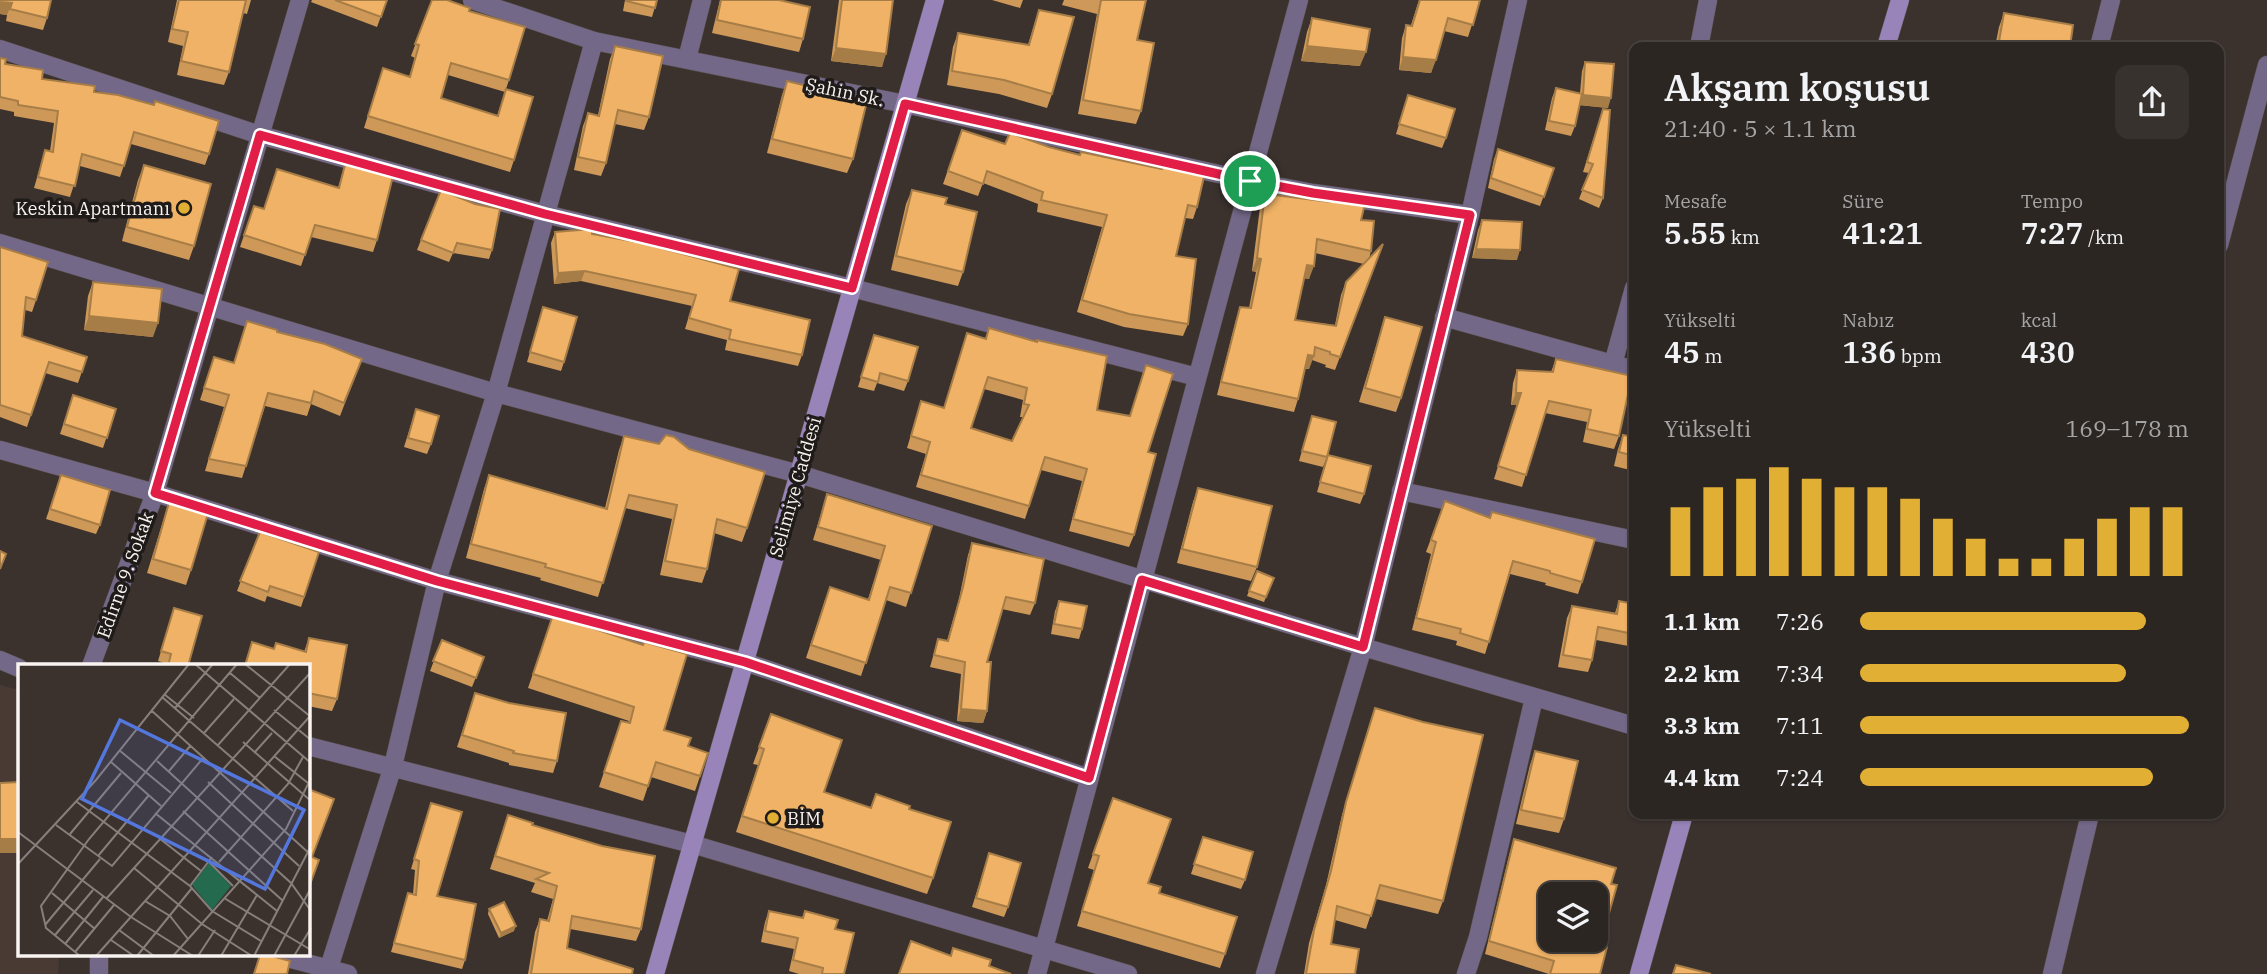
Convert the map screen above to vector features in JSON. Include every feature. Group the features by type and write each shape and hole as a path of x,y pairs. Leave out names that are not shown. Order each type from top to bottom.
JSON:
{"street":[{"name":"Edirne 9. Sokak","path":"92,664 155,493 300,0"},
{"name":"Şahin Sk.","path":"472,0 594,41 905,104 1250,181 1313,193 1470,215"},
{"path":"687,59 702,0"},
{"name":"Selimiye Caddesi","path":"655,974 935,0"},
{"path":"1037,974 1298,0"},
{"path":"1265,974 1363,647 1470,215 1518,0"},
{"path":"1700,42 1709,0"},
{"path":"1887,42 1900,0"},
{"path":"2100,42 2111,0"},
{"path":"328,972 393,766 437,581 496,393 594,41"},
{"path":"0,49 260,135 545,214 852,288 1198,377"},
{"path":"2224,226 2267,65"},
{"path":"0,243 496,393 799,474 1363,647 1629,725"},
{"path":"1613,364 1629,306"},
{"path":"1444,317 1629,369"},
{"path":"0,450 155,493 437,581 745,662 1089,778"},
{"path":"1401,491 1629,539"},
{"path":"0,660 18,668"},
{"path":"1466,974 1478,937 1534,698"},
{"path":"310,746 692,844 1128,974"},
{"path":"1639,974 1683,819"},
{"path":"2052,974 2089,819"},
{"path":"99,956 99,974"},
{"path":"279,956 328,972 348,974"}],"shaded area":[{"path":"0,685 18,690 18,956 59,956 58,974 0,974"}],"building":[{"path":"0,0 51,0 47,18 10,9 12,3"},
{"path":"179,0 246,0 229,72 181,61 188,32 172,29"},
{"path":"335,0 387,0 381,17"},
{"path":"432,0 447,0 470,8 469,11 525,27 509,80 451,63 441,98 498,116 506,89 533,97 514,160 368,116 383,68 410,77 419,45 415,44"},
{"path":"626,0 657,0 655,8"},
{"path":"721,0 779,0 810,7 803,39 717,20"},
{"path":"842,0 893,0 886,54 836,48"},
{"path":"1101,0 1146,0 1137,40 1154,43 1141,111 1083,100"},
{"path":"1420,0 1480,0 1473,25 1448,18 1436,60 1403,57 1406,25 1412,26"},
{"path":"1039,10 1074,17 1052,94 1004,80 952,71 958,33 1029,45"},
{"path":"2004,13 2073,25 2071,42 1999,42"},
{"path":"1312,18 1370,29 1366,52 1307,46"},
{"path":"615,46 663,56 649,117 618,110 606,163 578,157 588,113 599,116"},
{"path":"0,58 6,59 5,64 43,70 42,79 95,86 94,92 118,95 154,105 155,101 219,121 209,154 134,132 124,166 82,154 75,186 38,177 45,150 53,152 58,111 18,105 18,101 0,97"},
{"path":"1585,62 1614,64 1611,98 1583,95"},
{"path":"787,81 867,101 853,159 772,139"},
{"path":"1556,88 1582,94 1575,126 1549,121"},
{"path":"1408,95 1455,109 1446,138 1399,124"},
{"path":"1603,109 1610,110 1603,198 1582,190 1593,164 1587,162"},
{"path":"962,130 1005,144 1010,133 1080,155 1081,152 1162,169 1163,163 1205,172 1197,207 1188,205 1176,256 1196,259 1188,324 1129,314 1082,300 1107,215 1041,200 1043,192 987,171 983,184 948,171"},
{"path":"1498,149 1554,168 1544,197 1491,178"},
{"path":"346,161 394,172 377,240 315,225 305,255 244,235 254,206 264,209 277,169 339,188"},
{"path":"144,165 211,184 194,246 127,227"},
{"path":"441,190 475,204 500,209 492,250 457,243 453,253 421,240"},
{"path":"912,190 947,198 945,204 977,212 963,272 896,256"},
{"path":"1265,194 1330,202 1332,195 1365,203 1361,220 1374,221 1371,251 1317,239 1314,266 1307,265 1295,320 1336,326 1346,282 1383,244 1340,357 1315,347 1314,356 1308,355 1298,399 1221,382 1240,307 1251,308 1261,259 1257,258"},
{"path":"1482,220 1522,222 1520,250 1476,249"},
{"path":"592,229 592,234 642,243 739,269 730,301 810,320 802,355 729,339 731,330 689,318 696,295 585,271 558,273 555,232"},
{"path":"0,247 48,262 36,300 26,297 22,336 87,357 82,372 49,362 31,415 0,405"},
{"path":"93,282 162,289 158,323 89,316"},
{"path":"543,307 577,317 564,362 530,352"},
{"path":"1385,317 1422,327 1401,398 1365,388"},
{"path":"247,321 325,344 362,359 344,403 314,391 311,403 268,393 246,466 209,459 229,395 204,388 214,357 234,363"},
{"path":"989,328 1037,342 1107,356 1097,410 1130,416 1146,365 1173,374 1148,452 1156,454 1134,535 1073,519 1087,469 1045,457 1029,506 921,475 930,442 911,436 921,401 944,408 967,333 986,339","holes":["988,377 1027,388 1024,404 1029,405 1012,441 971,428"]},
{"path":"874,335 918,347 908,381 880,373 878,382 861,377"},
{"path":"1556,359 1629,375 1629,390 1619,436 1587,429 1591,410 1549,401 1526,475 1498,466 1521,393 1516,393 1517,370 1553,372"},
{"path":"73,395 116,409 107,438 64,424"},
{"path":"416,409 439,416 431,444 408,438"},
{"path":"1312,416 1336,422 1327,457 1302,451"},
{"path":"666,435 674,437 689,449 765,472 747,528 717,519 707,569 665,561 677,505 629,495 603,583 471,544 489,475 607,509 624,436 659,444"},
{"path":"1623,435 1629,436 1629,455 1619,452"},
{"path":"1328,455 1371,466 1364,494 1320,482"},
{"path":"61,475 110,490 100,525 50,509"},
{"path":"1198,488 1272,506 1257,567 1182,549"},
{"path":"827,494 932,526 911,593 890,587 866,663 811,645 830,587 869,600 885,546 818,527"},
{"path":"170,499 209,510 191,570 153,559"},
{"path":"1445,501 1490,518 1492,512 1595,539 1582,582 1513,561 1489,642 1460,633 1461,629 1416,618 1436,542 1431,540"},
{"path":"260,532 319,552 304,597 270,586 268,592 240,581"},
{"path":"972,543 1044,559 1035,603 1006,597 987,662 991,662 987,711 961,709 965,662 934,655 938,639 948,641"},
{"path":"0,551 6,554 0,569"},
{"path":"1257,571 1274,578 1266,597 1249,591"},
{"path":"1059,601 1087,606 1082,629 1054,624"},
{"path":"1619,601 1629,603 1629,633 1598,627 1592,660 1563,655 1572,606 1617,614"},
{"path":"174,608 202,616 189,664 168,664 171,654 161,651"},
{"path":"553,615 643,645 644,642 687,654 664,730 691,738 688,746 708,753 700,776 656,762 648,786 604,772 621,721 630,723 634,707 533,674"},
{"path":"309,638 347,645 337,699 310,693 310,664 246,664 252,642 274,649 276,643 306,652"},
{"path":"442,640 484,657 476,678 433,661"},
{"path":"475,693 509,703 566,713 557,761 513,753 514,751 462,735"},
{"path":"1375,708 1483,735 1443,901 1380,885 1371,916 1337,906 1331,944 1359,949 1355,974 1306,974 1314,930 1331,871 1346,802"},
{"path":"771,714 842,740 824,792 871,808 876,794 910,806 909,809 951,822 933,878 742,816 764,749 759,747"},
{"path":"1535,751 1578,761 1564,819 1521,810"},
{"path":"18,782 18,839 0,839 0,783"},
{"path":"310,790 334,799 312,857 319,860 310,885"},
{"path":"1113,798 1171,819 1148,883 1161,887 1159,893 1237,917 1225,954 1082,911 1099,856 1093,854"},
{"path":"431,803 462,812 437,896 476,904 465,960 394,943 408,893 416,895 419,861 414,859"},
{"path":"508,815 602,846 655,856 641,929 572,916 567,948 633,969 632,974 531,974 540,919 549,921 557,886 536,879 549,873 495,856"},
{"path":"1203,837 1253,852 1245,880 1194,864"},
{"path":"1514,839 1616,868 1611,884 1617,885 1608,917 1608,882 1538,882 1538,952 1606,952 1600,974 1550,974 1554,961 1489,941"},
{"path":"989,853 1021,863 1008,907 976,898"},
{"path":"504,902 516,926 501,933 489,909"},
{"path":"769,911 803,918 805,911 838,920 835,929 854,933 844,974 822,974 823,968 793,960 798,938 765,931"},
{"path":"911,941 951,956 953,948 991,960 989,966 1011,974 899,974"},
{"path":"260,956 290,961 287,974 254,974"},
{"path":"1676,965 1711,974 1673,974"}],"place":[{"name":"Keskin Apartmanı","path":"184,208"},
{"name":"BİM","path":"773,818"}],"route":[{"path":"905,104 1250,181 1313,193 1470,215 1363,647 1142,580 1089,778 745,662 437,581 155,493 260,135 545,214 852,288 905,104"}]}
